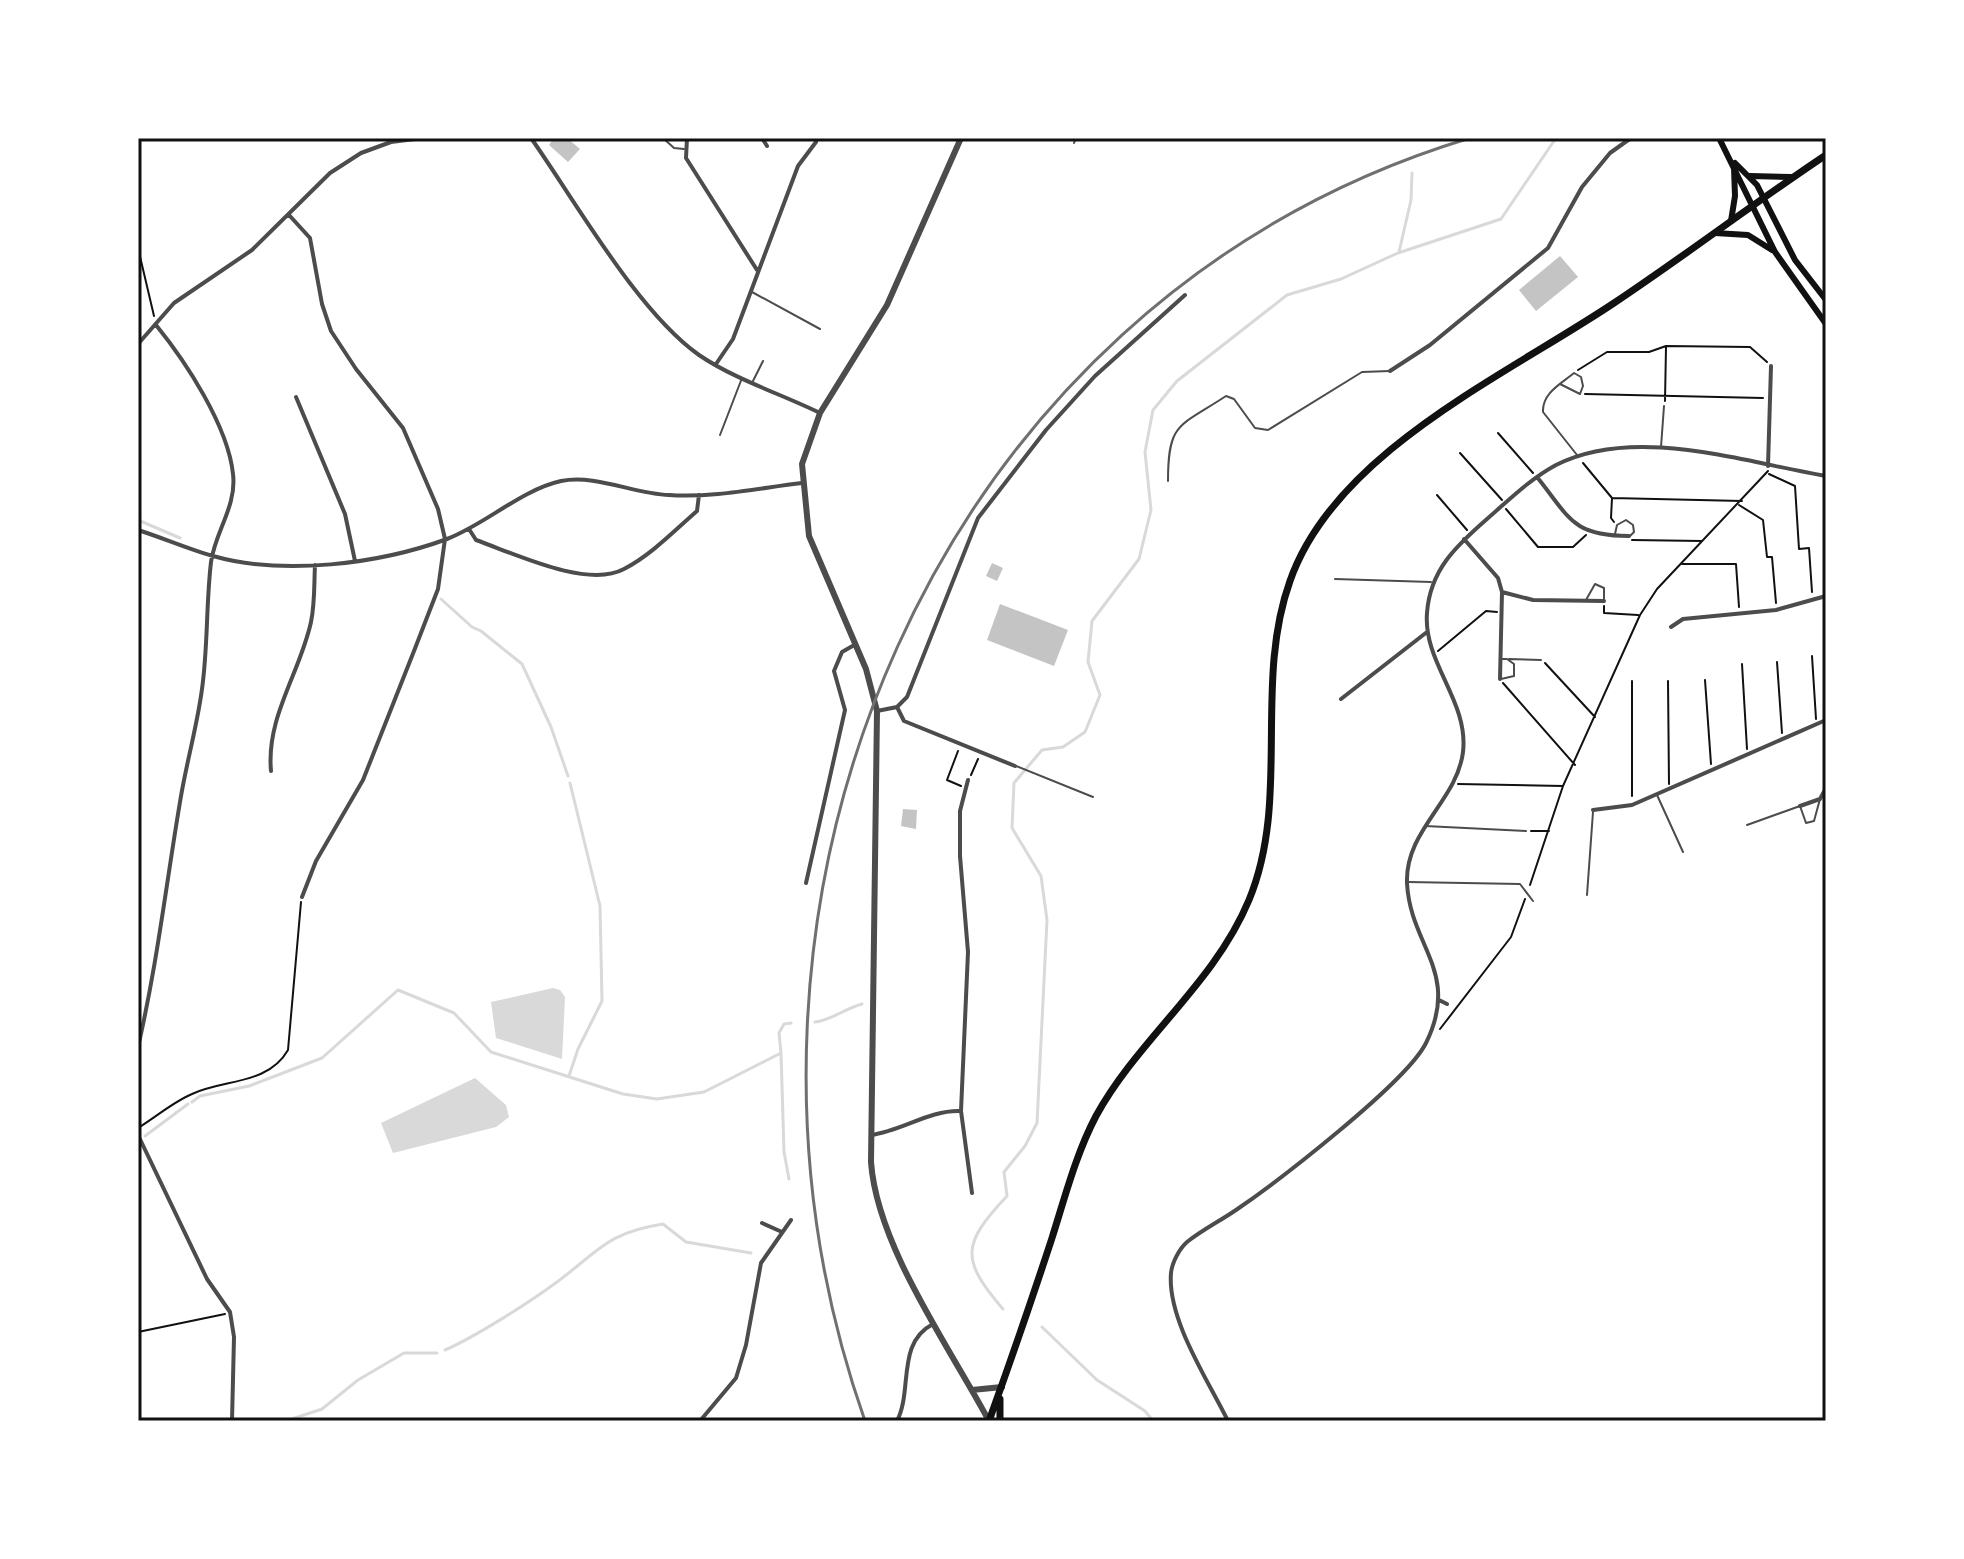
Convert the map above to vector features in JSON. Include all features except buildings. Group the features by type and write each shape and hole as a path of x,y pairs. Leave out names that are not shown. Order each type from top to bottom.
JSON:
{"main road":[{"path":"1719,138 1733,161 1775,252 1826,324"},
{"path":"989,1421 1094,1121 1132,1065 1211,970 1251,896 1262,860 1268,819 1276,633 1290,580 1319,523 1355,479 1400,442 1715,233 1826,155"},
{"path":"1733,161 1757,185 1795,260 1826,300"},
{"path":"1731,222 1735,196 1733,161"},
{"path":"1750,176 1792,177"},
{"path":"1715,233 1748,235 1775,252"},
{"path":"1000,1421 1001,1390"}],"street":[{"path":"138,344 174,303 252,250 330,173 361,153 390,140 423,138"},
{"path":"531,138 618,265 662,321 700,356 820,413"},
{"path":"687,138 684,149 686,158 758,271"},
{"path":"762,138 767,146"},
{"path":"961,138 882,314 820,413 805,449 802,483 809,536 856,644 877,711 871,1135 872,1174 878,1205 902,1262 989,1421"},
{"path":"1390,371 1430,345 1548,248 1582,187 1610,153 1631,138"},
{"path":"716,364 733,339 798,166 816,142"},
{"path":"289,215 310,238 322,304 331,331 403,428 438,509 445,539 438,589 403,680 363,780 316,861 302,897"},
{"path":"877,711 897,707 913,683 978,518 1046,430 1095,376 1185,295"},
{"path":"138,1047 153,988 183,784 201,696 212,556 231,504 233,472 228,447 181,356 156,325"},
{"path":"1768,466 1771,366"},
{"path":"296,397 345,514 355,561"},
{"path":"1228,1421 1177,1316 1171,1271 1180,1250 1239,1208 1378,1096 1410,1065 1425,1044 1439,1000 1437,973 1410,906 1407,882 1409,860 1424,825 1453,784 1463,752 1463,729 1457,704 1427,632 1433,582 1446,558 1537,477 1578,456 1607,448 1661,447 1826,476"},
{"path":"1537,477 1577,527 1588,533 1629,536"},
{"path":"138,532 212,556 270,565 315,565 355,561 445,539 560,481 591,481 666,495 699,495 802,483"},
{"path":"469,529 476,540 559,569 606,574 623,570 642,558 697,511 699,495"},
{"path":"1464,539 1498,578 1502,592 1500,679"},
{"path":"271,771 269,752 275,722 311,623 315,565"},
{"path":"1502,592 1533,600 1604,601"},
{"path":"1671,627 1683,619 1776,610 1826,596"},
{"path":"1341,699 1427,632"},
{"path":"806,883 845,710 834,671 842,652 856,644"},
{"path":"897,707 904,721 1015,766"},
{"path":"1593,810 1632,805 1826,720"},
{"path":"968,780 960,811 960,856 968,952 961,1111 972,1193"},
{"path":"1800,806 1820,799 1826,788"},
{"path":"1439,1000 1447,1004"},
{"path":"871,1135 890,1132 947,1110 961,1111"},
{"path":"138,1135 207,1279 230,1312 234,1337 232,1421"},
{"path":"700,1421 736,1378 743,1362 761,1263 791,1220"},
{"path":"762,1223 782,1232"},
{"path":"897,1421 905,1402 908,1356 924,1329 935,1323"},
{"path":"972,1390 1001,1390"}],"lane":[{"path":"663,138 674,148 684,149"},
{"path":"1074,143 1076,138"},
{"path":"751,291 820,329"},
{"path":"753,381 763,361"},
{"path":"1168,481 1168,446 1174,431 1226,396 1234,399 1255,428 1268,430 1362,372 1390,371"},
{"path":"1560,384 1580,394 1583,386 1581,377 1574,373 1560,384 1549,393 1543,412 1578,456"},
{"path":"720,435 743,377"},
{"path":"1661,447 1664,406"},
{"path":"1615,536 1617,525 1626,520 1633,525 1634,532 1629,536"},
{"path":"1335,579 1433,582"},
{"path":"1586,600 1595,584 1604,588 1604,601"},
{"path":"1500,659 1541,660"},
{"path":"1500,679 1514,676 1514,664 1507,659"},
{"path":"1015,766 1093,797"},
{"path":"1657,794 1683,852"},
{"path":"1747,825 1800,806 1806,823 1814,821 1820,799"},
{"path":"1587,895 1593,810"},
{"path":"1424,825 1435,829 1526,831"},
{"path":"1407,882 1520,884 1533,901"}],"path":[{"path":"138,248 156,325"},
{"path":"1574,373 1607,352 1649,352 1666,346 1750,347 1771,366"},
{"path":"1664,406 1666,346"},
{"path":"1580,394 1771,398"},
{"path":"1498,433 1537,477"},
{"path":"1460,453 1538,547 1573,547 1588,533"},
{"path":"1578,456 1612,498 1611,518 1617,525"},
{"path":"1431,1028 1442,1029 1511,937 1563,786 1640,615 1680,564 1768,473 1768,466"},
{"path":"1768,473 1795,486 1799,549 1809,548 1813,601"},
{"path":"1437,495 1470,534"},
{"path":"1612,498 1742,501"},
{"path":"1738,504 1763,520 1767,557 1772,557 1776,610"},
{"path":"1629,536 1633,541 1702,541"},
{"path":"1680,564 1736,564 1740,615"},
{"path":"1604,601 1604,613 1640,615"},
{"path":"1434,654 1486,611 1500,613"},
{"path":"1812,656 1816,724"},
{"path":"1541,660 1596,717"},
{"path":"1777,662 1782,738"},
{"path":"1742,664 1747,754"},
{"path":"1500,679 1575,765"},
{"path":"1705,680 1711,769"},
{"path":"1632,681 1632,805"},
{"path":"1668,681 1669,789"},
{"path":"960,744 947,780 965,788"},
{"path":"968,780 981,752"},
{"path":"1453,784 1563,786"},
{"path":"1526,831 1549,831"},
{"path":"138,1128 193,1093 256,1077 283,1058 288,1050 302,897"},
{"path":"138,1332 230,1312"}],"shaded area":[{"path":"553,988 560,990 565,997 562,1059 496,1038 491,1002"},
{"path":"475,1078 506,1105 509,1117 496,1127 393,1153 381,1123"}],"waterway":[{"path":"1003,1309 979,1277 972,1252 981,1227 1007,1196 1004,1172 1025,1146 1037,1123 1047,920 1041,876 1012,828 1014,783 1042,750 1063,747 1085,732 1100,695 1088,662 1092,621 1139,559 1151,510 1145,452 1153,410 1177,381 1287,295 1341,279 1398,253 1501,219 1556,138"},
{"path":"1399,252 1411,200 1412,173"},
{"path":"138,520 180,538"},
{"path":"441,599 472,627 522,664 551,727 568,776"},
{"path":"569,1076 578,1049 602,1001 600,906 570,783"},
{"path":"192,1102 200,1096 249,1086 322,1058 398,990 454,1013 491,1052 623,1094 657,1099 704,1092 781,1053 779,1033 784,1024 791,1023"},
{"path":"815,1022 862,1004"},
{"path":"781,1053 784,1152 789,1179"},
{"path":"145,1136 188,1104"},
{"path":"445,1350 518,1309 604,1245 628,1232 663,1224 686,1242 751,1253"},
{"path":"1042,1327 1097,1380 1145,1411 1153,1421"},
{"path":"286,1421 322,1409 358,1380 404,1353 437,1353"}],"railway":[{"path":"865,1421 817,1225 807,1026 835,832 897,648 994,480 1122,335 1282,219 1470,138"}]}
